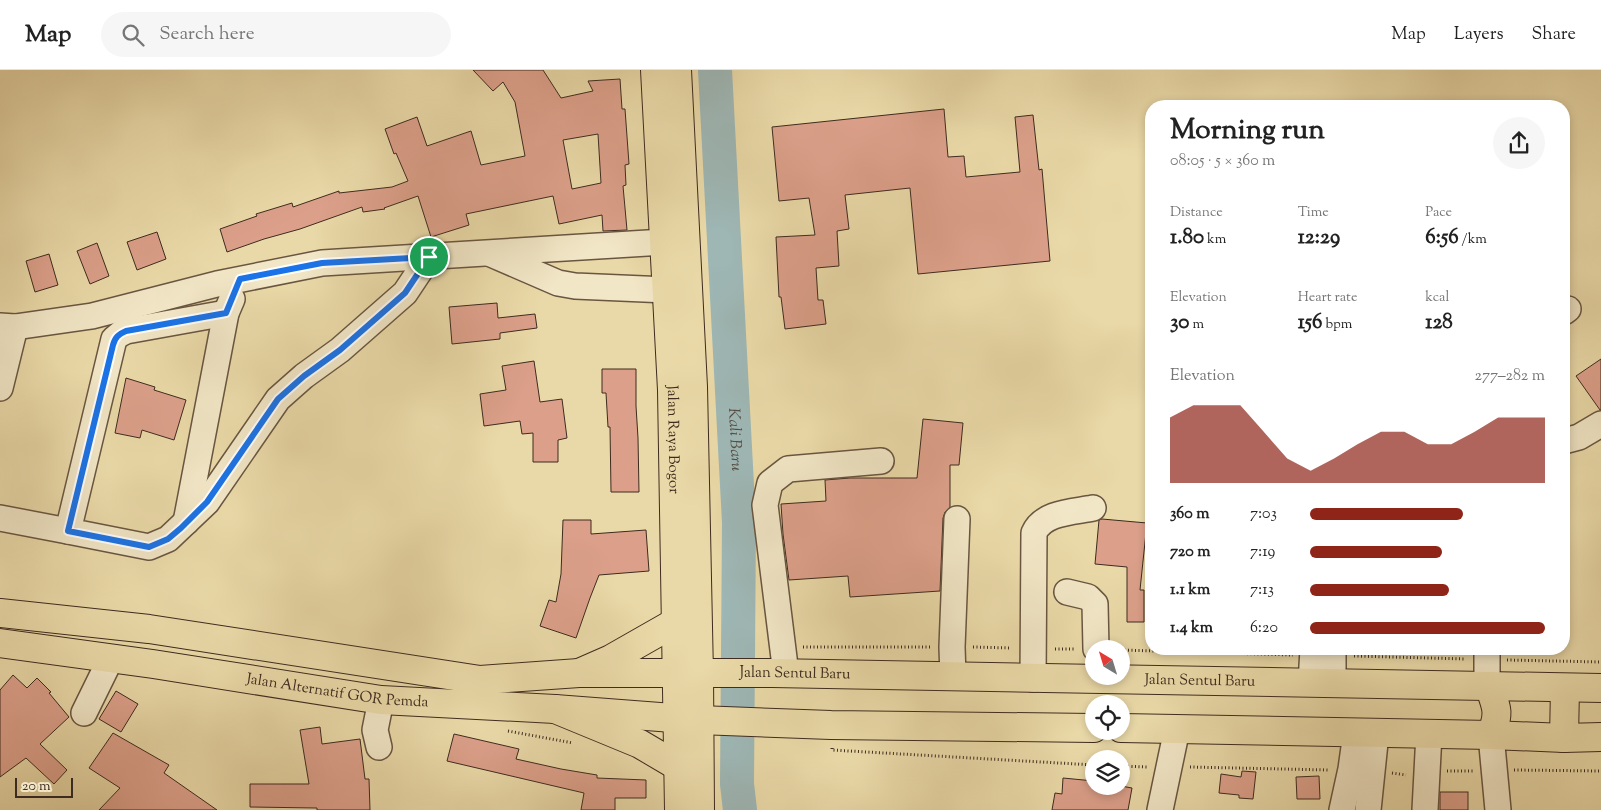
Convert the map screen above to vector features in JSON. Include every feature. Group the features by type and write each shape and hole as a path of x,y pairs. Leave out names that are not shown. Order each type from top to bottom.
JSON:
{"main road":[{"name":"Jalan Raya Bogor","path":"655,70 670,146 693,387 698,674 696,720 700,810"},
{"name":"Jalan Raya Bogor","path":"677,70 664,242 672,390 676,622 698,674"},
{"name":"Jalan Alternatif GOR Pemda","path":"0,613 149,629 480,680 579,673 698,674"},
{"path":"579,673 611,660 676,622"},
{"name":"Jalan Alternatif GOR Pemda","path":"0,643 112,658 381,700 555,709 696,720"},
{"name":"Jalan Sentul Baru","path":"1130,679 1322,683 1487,670 1565,688 1601,688"},
{"path":"1487,670 1496,704 1497,720 1491,735"},
{"name":"Jalan Sentul Baru","path":"698,674 1085,678"},
{"path":"1564,738 1565,688"},
{"path":"555,709 640,744 679,767"},
{"name":"Jalan Raya Bogor","path":"680,810 679,767 696,720"},
{"path":"696,720 831,725 1085,728"},
{"path":"1130,728 1564,738 1601,737"}],"street":[{"path":"0,388 8,327 92,316 217,284 322,263 664,242"},
{"path":"486,252 558,282 575,286 667,290"},
{"path":"0,518 149,547 168,539 207,502 278,399 304,376 340,350 405,293 429,257"},
{"path":"186,522 226,313 240,279"},
{"path":"68,531 114,339 126,331 226,313"},
{"path":"1570,439 1601,424"},
{"path":"779,674 765,506 770,483 788,469 881,460"},
{"path":"1033,679 1034,533 1037,526 1048,518 1093,508"},
{"path":"953,677 952,646 957,519"},
{"path":"1067,592 1088,598 1095,604 1096,640"},
{"path":"1322,683 1323,655"},
{"path":"84,713 112,658"},
{"path":"379,747 375,730 381,700"},
{"path":"1160,810 1177,729"},
{"path":"1342,810 1351,769 1366,733"},
{"path":"1366,733 1368,810"},
{"path":"1425,810 1429,734"},
{"path":"1491,735 1498,810"}],"path":[{"path":"1130,650 1145,650"},
{"path":"1350,655 1487,670 1601,662"},
{"path":"831,725 832,750 1085,764"}],"building":[{"path":"473,70 543,70 561,98 593,91 588,81 620,79 622,109 625,109 629,164 625,165 626,185 623,186 627,230 603,231 602,215 559,224 553,196 466,214 469,225 431,237 418,196 385,209 363,212 362,207 227,252 220,229 257,216 256,214 292,203 293,207 339,191 339,193 392,187 408,181 396,153 394,154 385,129 417,117 427,146 471,131 481,165 525,156 515,102 503,82 493,91","holes":["598,134 601,183 572,189 563,140"]},
{"path":"944,109 948,157 964,156 966,177 1020,172 1015,117 1033,115 1039,170 1042,169 1050,261 918,274 910,188 845,195 849,229 837,231 839,266 816,268 818,300 823,300 826,324 785,329 781,297 779,297 776,237 815,235 809,198 779,201 772,127"},
{"path":"157,232 166,259 137,270 127,242"},
{"path":"97,243 109,276 90,284 77,251"},
{"path":"49,254 58,285 35,292 26,261"},
{"path":"497,303 498,318 535,314 537,328 500,333 500,339 452,344 449,307"},
{"path":"1601,359 1601,410 1600,410 1576,376"},
{"path":"534,361 540,402 562,399 567,438 558,440 558,462 533,462 533,433 522,434 520,421 484,426 480,394 506,390 502,366"},
{"path":"602,369 636,369 639,492 611,492 610,427 608,427 606,393 602,393"},
{"path":"126,378 155,387 154,390 186,400 174,440 142,430 140,438 115,433"},
{"path":"923,419 963,423 959,465 950,465 950,507 945,512 943,518 940,591 850,597 848,576 789,580 781,504 826,501 825,480 917,478"},
{"path":"563,520 591,520 591,534 646,530 649,571 599,575 576,638 540,626 549,600 556,602 561,574"},
{"path":"1099,520 1145,523 1140,590 1144,590 1144,622 1127,622 1127,567 1095,564"},
{"path":"13,675 27,688 37,678 51,692 49,693 69,717 40,744 67,770 54,784 26,758 0,777 0,690"},
{"path":"116,691 138,704 121,732 99,719"},
{"path":"320,727 322,744 360,739 365,779 369,779 370,810 250,807 250,784 309,784 300,730"},
{"path":"113,733 169,765 164,773 217,810 99,810 120,788 89,768"},
{"path":"454,734 519,749 516,759 597,775 597,778 646,780 646,798 615,798 615,810 581,810 584,793 447,761"},
{"path":"1242,771 1256,772 1253,799 1239,798 1239,795 1219,793 1221,774 1241,777"},
{"path":"1319,776 1320,799 1297,799 1296,777"},
{"path":"1063,778 1085,780 1085,795 1130,795 1130,788 1132,788 1128,810 1052,810 1055,793 1062,794"},
{"path":"1440,792 1468,792 1468,810 1440,810"}],"waterway":[{"name":"Kali Baru","path":"715,70 739,523 737,784 740,810"}],"route":[{"path":"429,257 405,293 340,350 304,376 278,399 207,502 168,539 149,547 68,531 114,339 120,334 126,331 226,313 240,279 322,263 429,257"}]}
